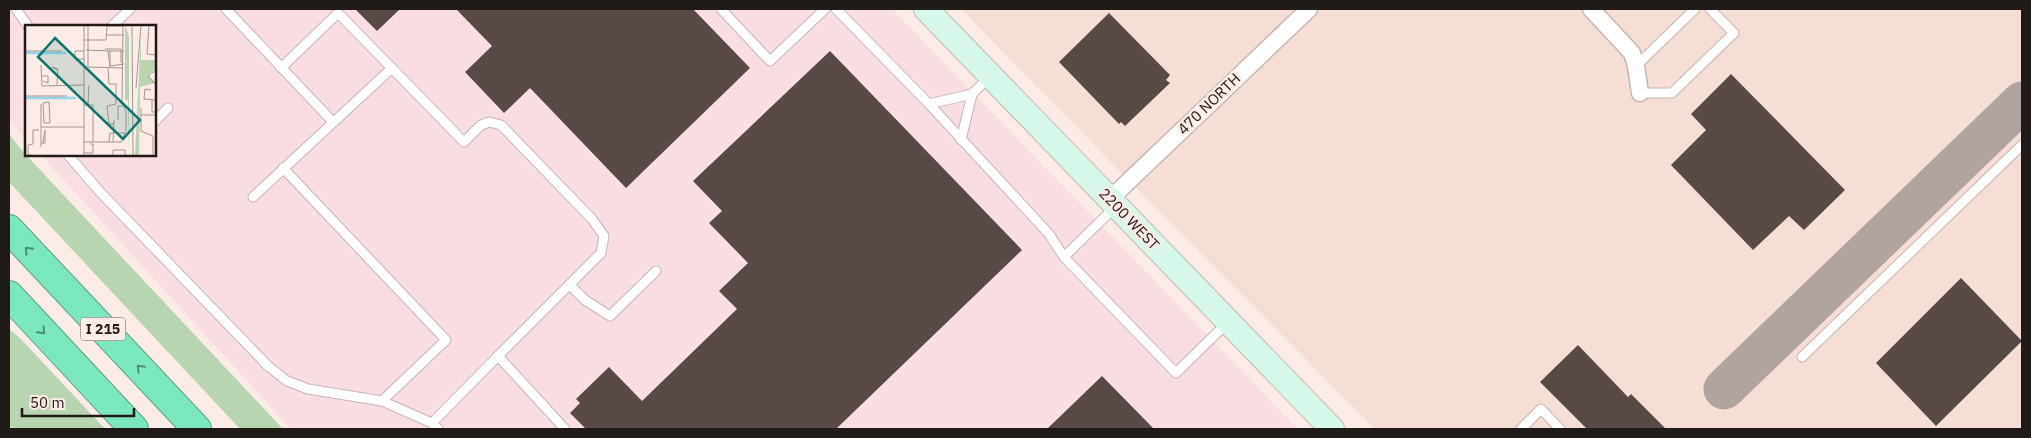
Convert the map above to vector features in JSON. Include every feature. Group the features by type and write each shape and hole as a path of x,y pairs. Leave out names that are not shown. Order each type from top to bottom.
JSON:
{"highway":[{"name":"I 215","path":"9,229 197,429"},
{"name":"I 215","path":"9,295 134,429"}],"street":[{"name":"2200 WEST","path":"926,9 1229,322 1328,428"},
{"name":"470 NORTH","path":"1113,202 1309,9"},
{"path":"1591,9 1632,53 1640,92"}],"lane":[{"path":"16,9 27,25"},
{"path":"113,25 130,9"},
{"path":"226,9 333,122"},
{"path":"721,9 770,61 825,9"},
{"path":"836,9 929,104 1049,234 1064,257 1176,373 1229,322"},
{"path":"1636,66 1695,9"},
{"path":"1640,92 1672,93 1734,33 1710,9"},
{"path":"69,156 100,192 268,366 287,381 308,389 382,401 435,426 498,356 602,253 604,236 592,219 501,125 489,122 481,125 464,142 338,13 281,68"},
{"path":"253,197 392,68"},
{"path":"929,104 972,94 992,76"},
{"path":"962,140 972,94"},
{"path":"156,120 168,108"},
{"path":"1802,357 2022,145"},
{"path":"283,168 446,340 382,401"},
{"path":"1064,257 1113,202"},
{"path":"570,285 585,300 610,316 656,271"},
{"path":"498,356 565,429"},
{"path":"1521,429 1541,409 1560,429"}],"shaded area":[{"path":"9,9 892,9 1298,429 291,429 42,156 156,156 156,25 25,25 25,138 9,120"},
{"path":"961,9 2022,9 2022,429 1375,429"}],"green space":[{"path":"9,134 25,156 283,429 240,429 9,182"},
{"path":"9,329 20,338 105,429 13,429 9,425"}],"building":[{"path":"355,9 400,9 377,31"},
{"path":"456,9 693,9 750,68 626,188 530,88 504,113 465,72 492,46"},
{"path":"1109,13 1170,75 1166,80 1170,83 1125,126 1121,122 1119,124 1059,62"},
{"path":"830,51 1022,250 836,429 586,429 570,413 580,403 576,399 609,367 642,401 737,309 719,291 748,263 709,223 722,211 693,181"},
{"path":"1731,74 1845,190 1804,230 1789,216 1753,250 1671,165 1706,130 1691,114"},
{"path":"1961,278 2022,341 1936,426 1876,363"},
{"path":"1578,345 1628,397 1631,394 1666,429 1587,429 1540,382"},
{"path":"1102,376 1154,429 1047,429"}],"taxiway":[{"path":"1724,389 2022,102"}]}
